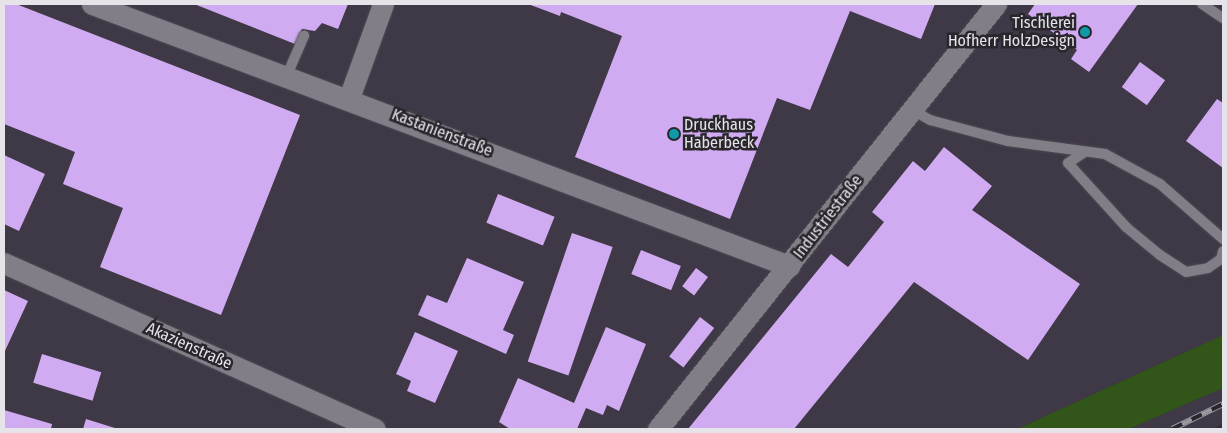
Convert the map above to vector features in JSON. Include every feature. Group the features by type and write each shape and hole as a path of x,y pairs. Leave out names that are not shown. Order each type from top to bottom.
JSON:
{"street":[{"name":"Kastanienstraße","path":"92,4 349,98 789,266"},
{"path":"349,98 383,4"},
{"name":"Industriestraße","path":"658,429 996,4"},
{"name":"Akazienstraße","path":"4,263 375,429"}],"lane":[{"path":"1202,4 1223,18"},
{"path":"287,75 304,36"},
{"path":"912,110 930,120 1008,141 1083,153 1105,154 1160,184 1223,239"},
{"path":"1083,153 1068,163 1126,227 1160,255 1186,272 1208,268 1221,258 1223,251"}],"shaded area":[{"path":"4,4 1223,4 1223,335 1017,429 4,429"},
{"path":"1223,388 1223,424 1212,429 1129,429"}],"green space":[{"path":"1223,335 1223,388 1129,429 1017,429"}],"building":[{"path":"4,4 16,4 300,115 221,315 100,267 123,208 63,184 75,152 4,124"},
{"path":"194,4 348,4 338,29 322,23 315,31 302,29 295,44"},
{"name":"Druckhaus Haberbeck","path":"528,4 935,4 921,39 850,11 810,110 777,98 730,219 575,157 622,36 561,12 560,16"},
{"name":"Tischlerei Hofherr HolzDesign","path":"1035,4 1138,4 1089,72 1071,59 1077,50 1028,14"},
{"path":"1140,62 1165,80 1147,105 1122,87"},
{"path":"1217,99 1223,103 1223,168 1186,141"},
{"path":"944,147 992,186 972,210 1080,284 1028,360 914,282 794,429 688,429 831,254 848,267 884,222 872,212 913,161 925,171"},
{"path":"4,155 45,174 19,231 4,224"},
{"path":"498,194 555,217 543,246 486,223"},
{"path":"572,233 613,247 568,376 528,362"},
{"path":"641,250 681,266 671,290 631,274"},
{"path":"467,258 524,282 503,330 514,335 506,354 418,315 427,295 447,303"},
{"path":"696,268 708,277 694,295 682,286"},
{"path":"4,290 28,301 4,353"},
{"path":"700,317 714,328 683,367 669,356"},
{"path":"606,327 646,344 619,411 607,405 603,415 586,408 577,429 510,429 499,422 518,378 574,403"},
{"path":"415,332 458,351 435,403 407,391 411,381 396,374"},
{"path":"42,354 101,372 93,401 33,383"},
{"path":"4,410 52,424 51,429 4,429"},
{"path":"86,419 118,429 83,429"}],"railway":[{"path":"1172,429 1223,404"}],"place":[{"name":"Tischlerei Hofherr HolzDesign","path":"1085,32"},
{"name":"Druckhaus Haberbeck","path":"674,134"}]}
